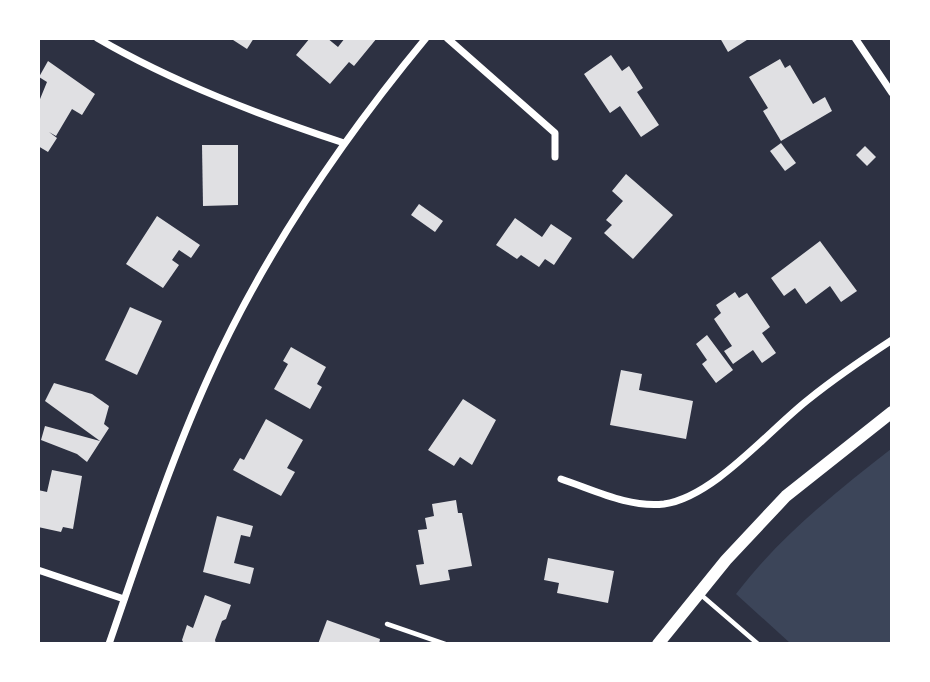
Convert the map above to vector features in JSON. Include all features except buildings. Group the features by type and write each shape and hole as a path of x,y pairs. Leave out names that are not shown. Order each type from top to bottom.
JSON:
{"main road":[{"path":"658,643 698,593 786,496 891,412"}],"street":[{"path":"97,38 180,80 274,119 344,143"},
{"path":"109,643 183,435 210,373 279,243 344,143 426,38"},
{"path":"447,38 555,133 555,157"},
{"path":"855,38 891,93"},
{"path":"561,479 636,503 664,503 682,499 711,484 808,399 891,340"},
{"path":"38,570 124,599"}],"lane":[{"path":"698,593 758,643"},
{"path":"387,624 445,643"}],"shaded area":[{"path":"891,449 891,643 790,643 736,594 789,534"}]}
